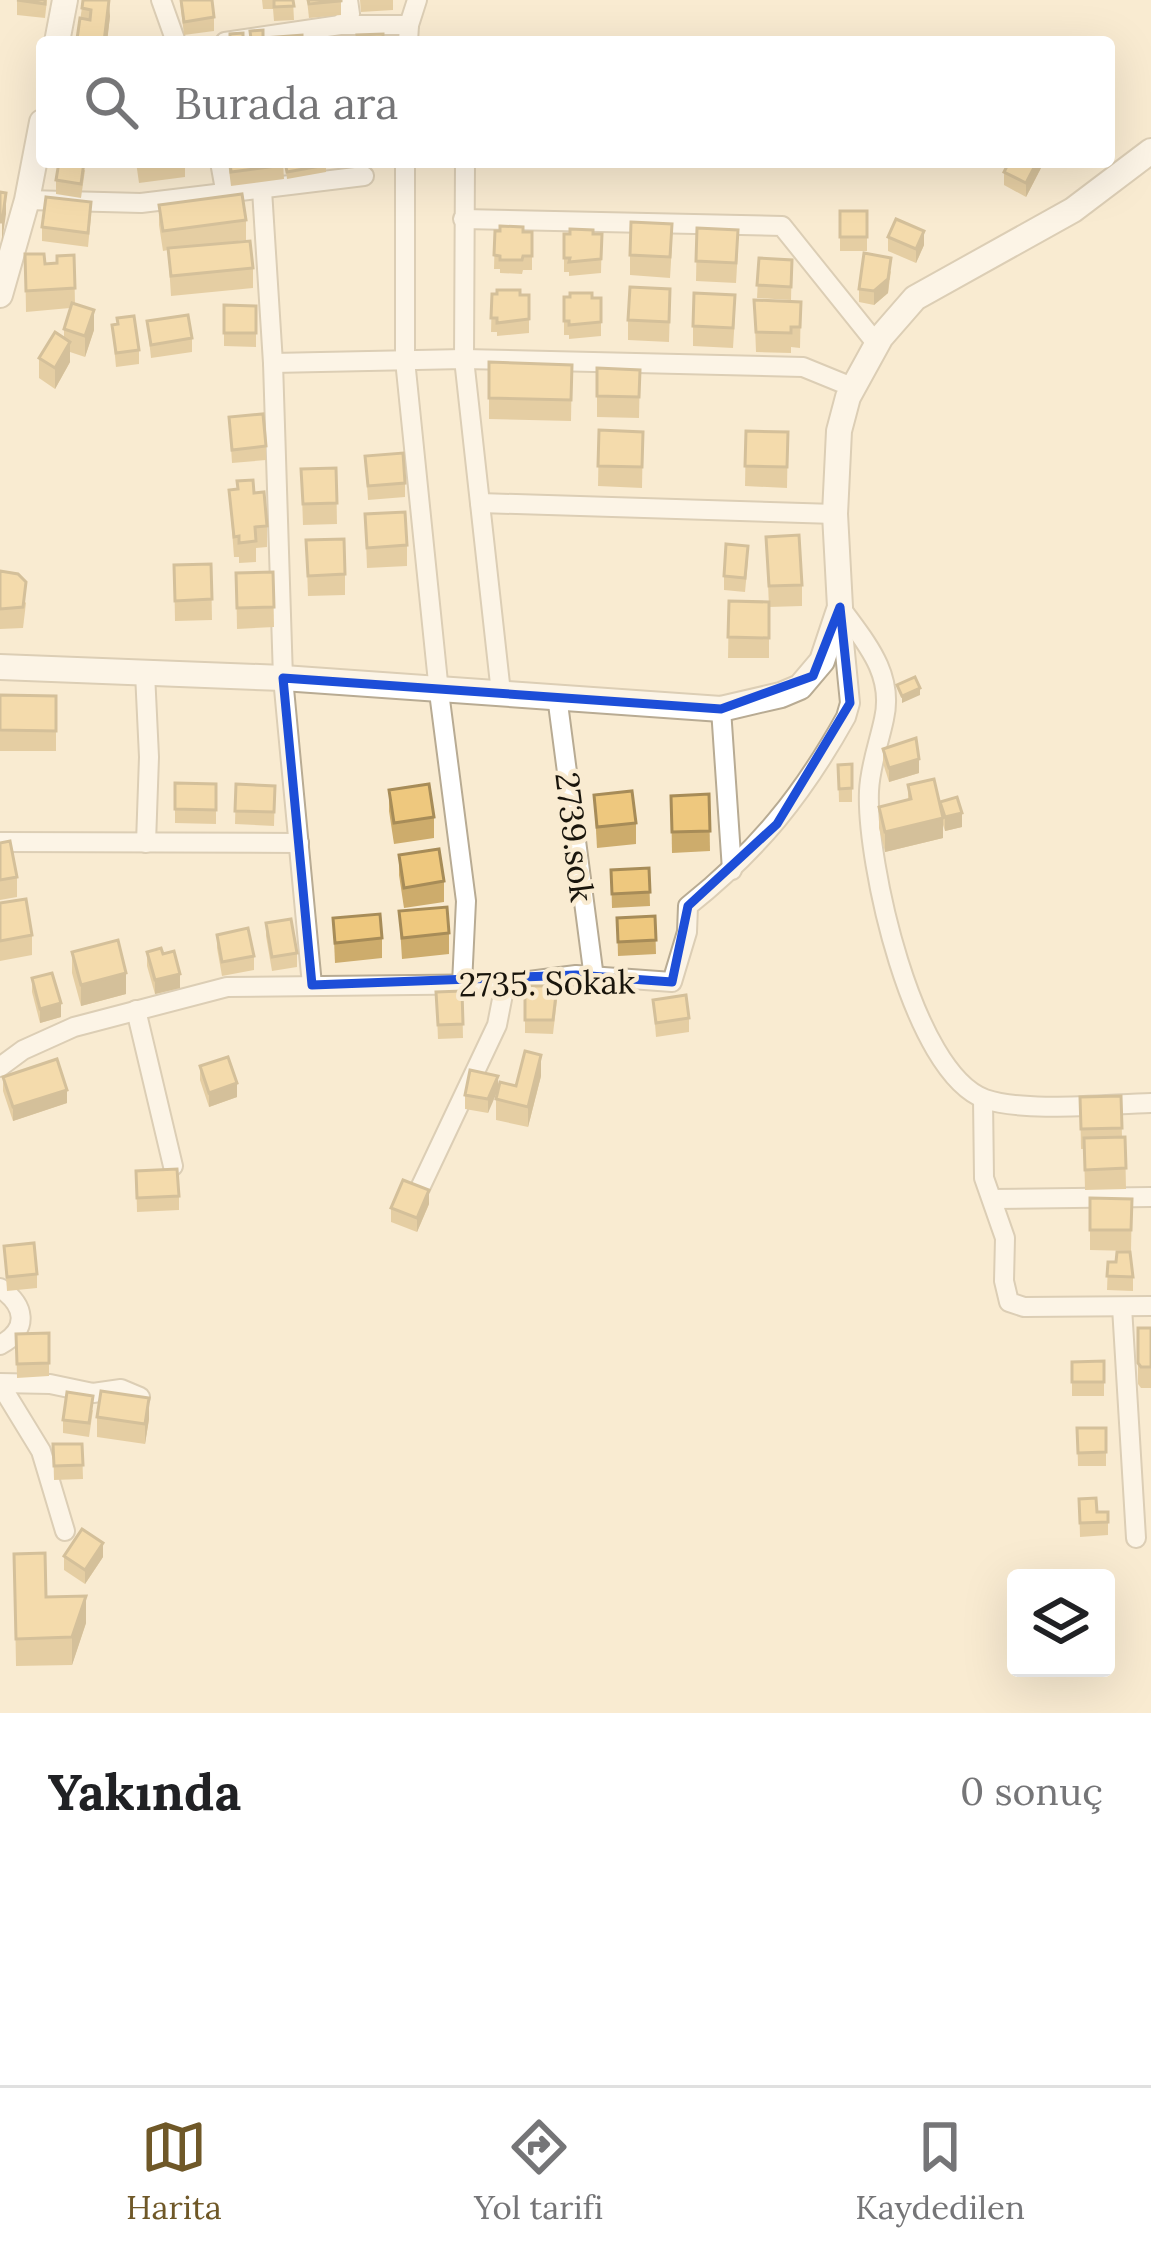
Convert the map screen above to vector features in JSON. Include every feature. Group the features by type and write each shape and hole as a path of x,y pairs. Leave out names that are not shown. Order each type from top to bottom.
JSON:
{"street":[{"path":"58,36 65,0"},
{"path":"340,25 350,14 348,0"},
{"path":"266,36 340,25 408,33 417,0"},
{"path":"168,6 175,36"},
{"path":"0,667 283,678 721,709 781,695 813,676 840,608 835,514 839,431 852,387 876,344 915,298 1058,220 1151,151"},
{"path":"0,293 36,153"},
{"path":"221,168 226,195"},
{"path":"405,168 405,360 466,901 462,984"},
{"path":"465,168 464,359 501,693"},
{"path":"27,200 142,203 364,176"},
{"path":"262,190 283,678 312,985"},
{"path":"463,219 782,226 876,344"},
{"path":"273,363 464,359 803,367 852,387"},
{"path":"480,502 835,514"},
{"path":"840,608 874,654 885,684 886,713 868,796 878,874 896,960 940,1057 983,1099 1033,1105 1151,1103"},
{"name":"2735. Sokak","path":"0,1067 45,1038 227,987 505,984 576,975 672,982 688,906 732,870 800,795 846,717 850,703 840,608"},
{"path":"145,673 146,844"},
{"name":"2739.sok","path":"557,696 593,978"},
{"path":"721,709 732,870"},
{"path":"0,842 299,843"},
{"path":"420,1188 497,1025 505,984"},
{"path":"136,1010 172,1166"},
{"path":"983,1099 983,1164 1005,1238 1004,1281 1010,1302 1024,1307 1151,1306"},
{"path":"992,1199 1151,1197"},
{"path":"0,1288 21,1310 23,1321 18,1332 0,1345"},
{"path":"1121,1307 1136,1538"},
{"path":"0,1384 50,1384 93,1393 122,1389 140,1397"},
{"path":"0,1384 41,1451 64,1531"}],"highlighted area":[{"path":"840,607 850,703 777,824 688,906 672,982 576,975 312,985 283,678 721,709 813,676"}],"building":[{"path":"83,0 109,0 105,36 77,36 80,18 90,20 91,10 82,8"},
{"path":"181,0 212,0 214,17 184,22"},
{"path":"274,0 293,0 294,6 274,7"},
{"path":"58,168 83,168 81,184 56,180"},
{"path":"1006,168 1034,168 1026,183 1004,172"},
{"path":"0,192 6,193 2,222 0,222"},
{"path":"242,194 246,220 163,231 159,205"},
{"path":"46,197 91,202 88,233 42,227"},
{"path":"840,211 867,211 867,237 840,237"},
{"path":"896,219 924,231 916,249 888,237"},
{"path":"631,222 672,224 670,257 630,255"},
{"path":"500,226 532,232 532,256 500,260 494,255 495,231"},
{"path":"697,228 738,230 736,263 696,261"},
{"path":"570,229 602,234 601,259 569,262 570,258 564,258 564,234 570,234"},
{"path":"250,241 253,268 171,276 168,248"},
{"path":"864,253 891,258 888,279 874,291 859,289"},
{"path":"25,254 44,254 45,264 57,263 57,256 74,255 75,288 26,291"},
{"path":"759,258 792,260 791,287 757,285"},
{"path":"630,287 670,289 669,322 628,320"},
{"path":"497,290 529,295 529,319 497,323 497,318 491,318 492,294"},
{"path":"570,293 601,298 601,322 569,325 564,321 564,297"},
{"path":"694,293 735,295 733,328 693,326"},
{"path":"754,300 801,302 800,327 791,327 791,333 756,332"},
{"path":"72,303 94,310 85,336 64,329"},
{"path":"224,305 256,306 256,333 224,333"},
{"path":"188,315 192,338 151,345 147,321"},
{"path":"134,316 139,350 116,353 112,325 118,324 117,318"},
{"path":"55,332 70,342 55,368 39,358"},
{"path":"489,362 572,365 571,400 489,398"},
{"path":"597,368 640,370 639,397 597,396"},
{"path":"263,414 266,446 232,450 229,417"},
{"path":"599,430 643,432 642,467 598,466"},
{"path":"746,431 788,432 787,467 745,466"},
{"path":"403,453 405,483 368,486 365,456"},
{"path":"336,468 337,503 303,504 301,469"},
{"path":"253,480 254,493 264,492 267,526 255,527 256,541 239,543 239,536 234,537 229,490 238,489 237,481"},
{"path":"405,512 407,545 367,548 365,514"},
{"path":"799,535 802,585 769,586 766,537"},
{"path":"344,539 345,574 308,576 306,540"},
{"path":"726,544 748,546 745,578 724,576"},
{"path":"211,564 212,599 175,601 174,565"},
{"path":"0,571 18,574 26,582 23,607 0,609"},
{"path":"273,572 274,607 237,608 236,573"},
{"path":"729,601 769,602 769,638 728,637"},
{"path":"915,677 920,688 902,696 897,685"},
{"path":"0,695 56,696 56,731 0,730"},
{"path":"916,738 919,759 889,768 883,749"},
{"path":"852,764 852,788 839,789 838,765"},
{"path":"934,779 943,818 885,832 879,807 911,799 908,785"},
{"path":"175,783 216,784 216,810 175,809"},
{"path":"236,784 275,786 274,812 235,811"},
{"path":"429,784 434,817 394,823 389,790"},
{"path":"632,791 636,823 597,827 594,795"},
{"path":"709,794 710,831 672,832 671,796"},
{"path":"957,797 962,813 945,817 940,802"},
{"path":"10,841 17,877 0,880 0,843"},
{"path":"439,849 444,881 404,888 399,855"},
{"path":"649,868 650,892 612,894 611,870"},
{"path":"26,899 32,935 0,941 0,903"},
{"path":"447,907 449,933 402,938 399,911"},
{"path":"380,914 382,938 335,943 333,918"},
{"path":"655,916 656,940 618,942 617,918"},
{"path":"291,919 297,953 272,957 266,923"},
{"path":"248,928 254,956 222,962 217,935"},
{"path":"118,940 126,973 81,985 72,952"},
{"path":"161,948 163,954 174,951 180,974 155,980 147,952"},
{"path":"52,973 61,1003 40,1009 32,978"},
{"path":"525,986 557,986 553,1020 525,1020"},
{"path":"462,991 463,1024 438,1025 436,992"},
{"path":"686,995 689,1018 656,1023 653,1000"},
{"path":"525,1051 541,1055 528,1107 496,1099 500,1082 516,1086"},
{"path":"228,1057 237,1083 209,1093 200,1066"},
{"path":"57,1059 67,1090 13,1107 3,1077"},
{"path":"470,1070 498,1076 488,1099 465,1095"},
{"path":"1121,1096 1122,1128 1081,1129 1080,1097"},
{"path":"1125,1137 1126,1168 1085,1170 1084,1138"},
{"path":"177,1169 179,1196 137,1198 136,1171"},
{"path":"403,1180 429,1190 417,1218 391,1208"},
{"path":"1090,1198 1132,1199 1131,1230 1090,1230"},
{"path":"34,1243 37,1274 7,1277 4,1246"},
{"path":"1117,1252 1130,1252 1133,1277 1107,1276 1108,1262 1116,1262"},
{"path":"1138,1328 1151,1328 1151,1367 1138,1363"},
{"path":"49,1333 49,1363 17,1364 16,1334"},
{"path":"1104,1361 1104,1382 1072,1382 1072,1362"},
{"path":"101,1391 149,1398 145,1424 97,1417"},
{"path":"67,1392 93,1396 89,1423 63,1420"},
{"path":"1077,1428 1106,1428 1106,1452 1078,1453"},
{"path":"53,1444 82,1444 83,1465 54,1466"},
{"path":"1096,1498 1097,1512 1108,1512 1108,1522 1080,1523 1079,1499"},
{"path":"82,1529 103,1543 85,1570 64,1556"},
{"path":"45,1553 46,1597 86,1596 72,1637 16,1639 14,1554"}]}
